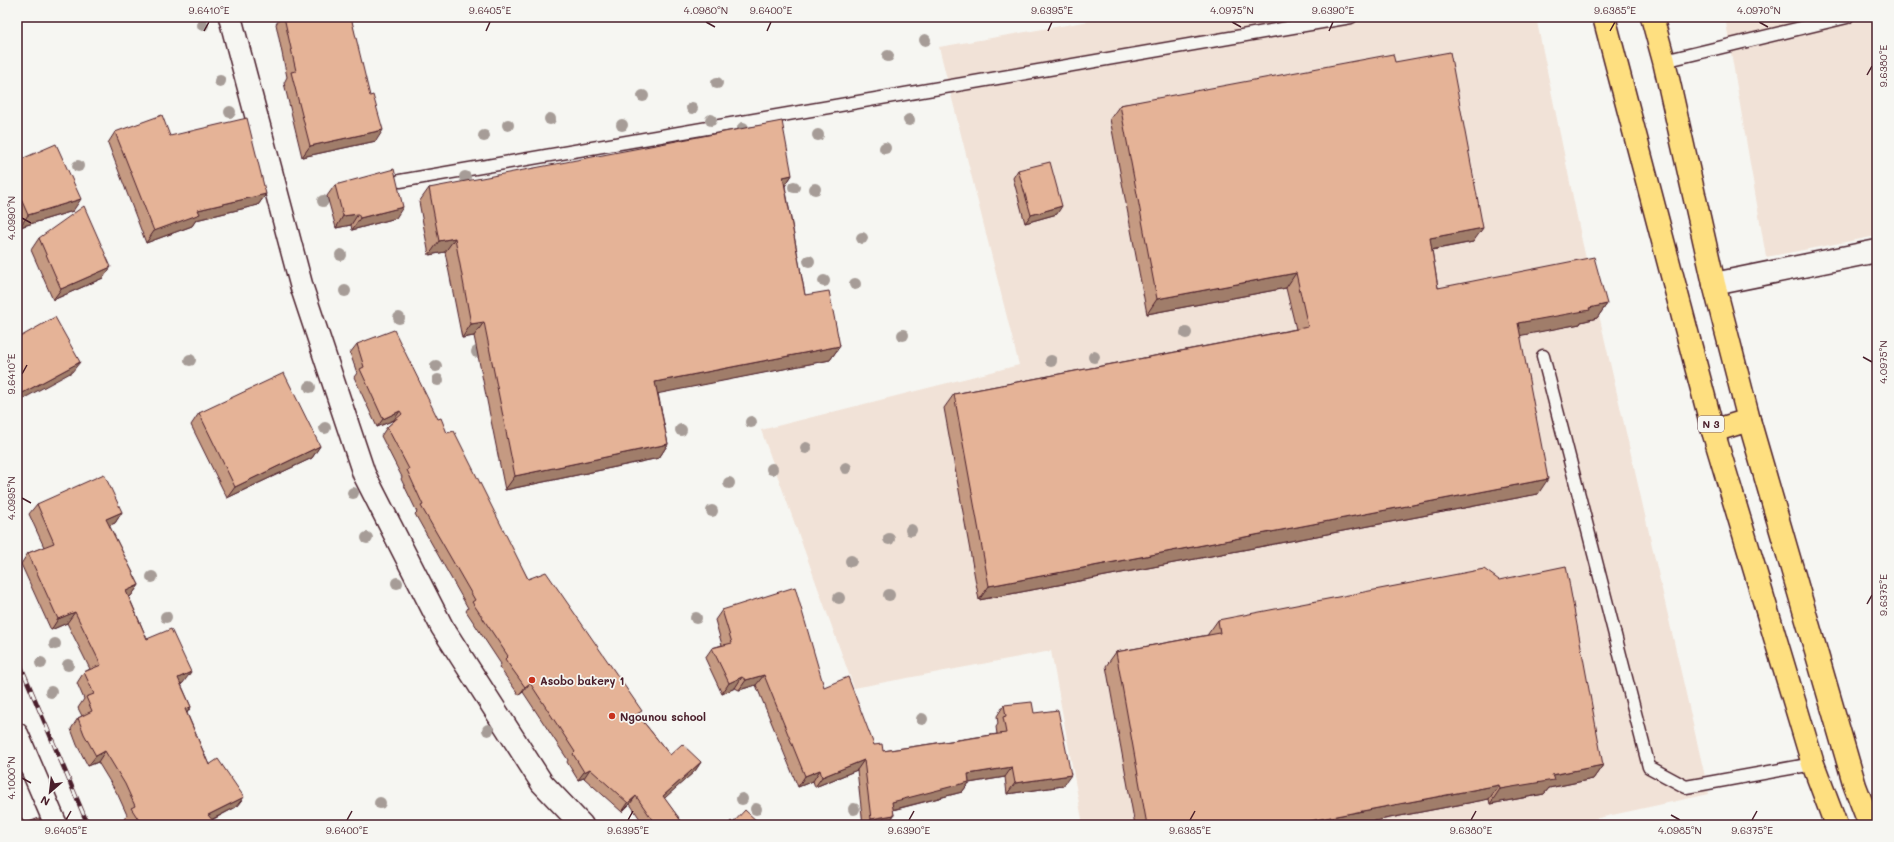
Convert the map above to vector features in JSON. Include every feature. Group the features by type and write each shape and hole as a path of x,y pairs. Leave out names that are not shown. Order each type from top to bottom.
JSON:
{"highway":[{"name":"N 3","path":"1604,17 1713,431 1813,764 1836,825"},
{"path":"1652,17 1664,61 1714,284 1749,420 1855,786 1870,825"},
{"path":"1713,431 1749,420"}],"street":[{"path":"230,17 302,288 364,474 442,627 542,784 582,825"},
{"path":"1714,284 1877,251"},
{"path":"17,734 56,825"}],"lane":[{"path":"400,180 1351,17"},
{"path":"1664,61 1846,17"},
{"path":"1543,356 1649,767 1686,787 1813,764"}],"shaded area":[{"path":"1113,17 1536,17 1582,241 1709,794 1566,825 1083,825 1051,651 854,688 761,430 1019,365 939,47"},
{"path":"1725,17 1877,17 1877,236 1766,257"}],"building":[{"path":"284,17 351,17 370,96 373,95 383,130 310,146 291,72 296,71"},
{"path":"1450,52 1483,228 1430,238 1438,288 1594,257 1607,304 1589,308 1590,310 1518,323 1548,479 989,586 954,394 1308,327 1296,273 1157,299 1120,105 1393,54 1395,62"},
{"path":"162,115 170,136 247,118 266,194 198,210 200,214 154,231 115,132"},
{"path":"782,121 792,175 783,177 805,295 829,291 840,346 655,382 668,444 515,476 484,322 471,324 455,238 439,241 429,188"},
{"path":"56,144 81,199 28,215 17,190 17,161"},
{"path":"1050,162 1062,206 1031,215 1018,170"},
{"path":"394,169 403,207 360,218 358,214 343,216 335,185"},
{"path":"84,206 111,267 61,289 39,238"},
{"path":"55,317 80,362 17,396 17,331 20,337"},
{"path":"394,330 438,419 441,418 447,433 454,431 528,579 546,572 642,711 637,714 670,755 682,744 701,762 663,796 684,825 656,825 636,796 628,803 590,769 584,772 573,754 575,752 530,683 525,687 505,659 508,656 472,602 475,600 421,506 423,505 407,470 409,469 387,427 402,414 400,411 383,419 360,369 364,367 357,344"},
{"path":"284,373 320,446 235,487 199,413"},
{"path":"104,474 122,512 106,519 139,585 126,591 147,639 171,629 191,672 178,678 191,707 185,709 209,765 218,759 244,797 208,815 214,822 210,824 211,825 142,825 131,808 135,806 125,784 105,751 96,756 84,734 78,718 92,711 86,697 94,694 84,672 101,665 75,612 58,619 28,553 54,543 37,504"},
{"path":"1566,566 1603,765 1552,775 1554,780 1500,789 1499,785 1289,825 1147,825 1116,652 1220,633 1218,620 1484,569 1499,580"},
{"path":"795,587 824,687 848,677 874,745 882,744 883,751 1006,733 1003,717 1006,716 1004,705 1032,702 1034,713 1058,710 1071,775 1015,783 1012,767 968,774 969,782 892,802 894,815 871,819 864,760 822,777 820,770 805,776 764,675 746,680 742,677 729,683 712,648 732,643 722,610"},
{"path":"745,810 761,825 727,825 731,821 733,823"},
{"path":"22,818 24,824 39,818 42,825 17,825 17,821"}],"railway":[{"path":"17,657 88,825"}],"place":[{"name":"Asobo bakery 1","path":"532,680"},
{"name":"Ngounou school","path":"612,716"}]}
